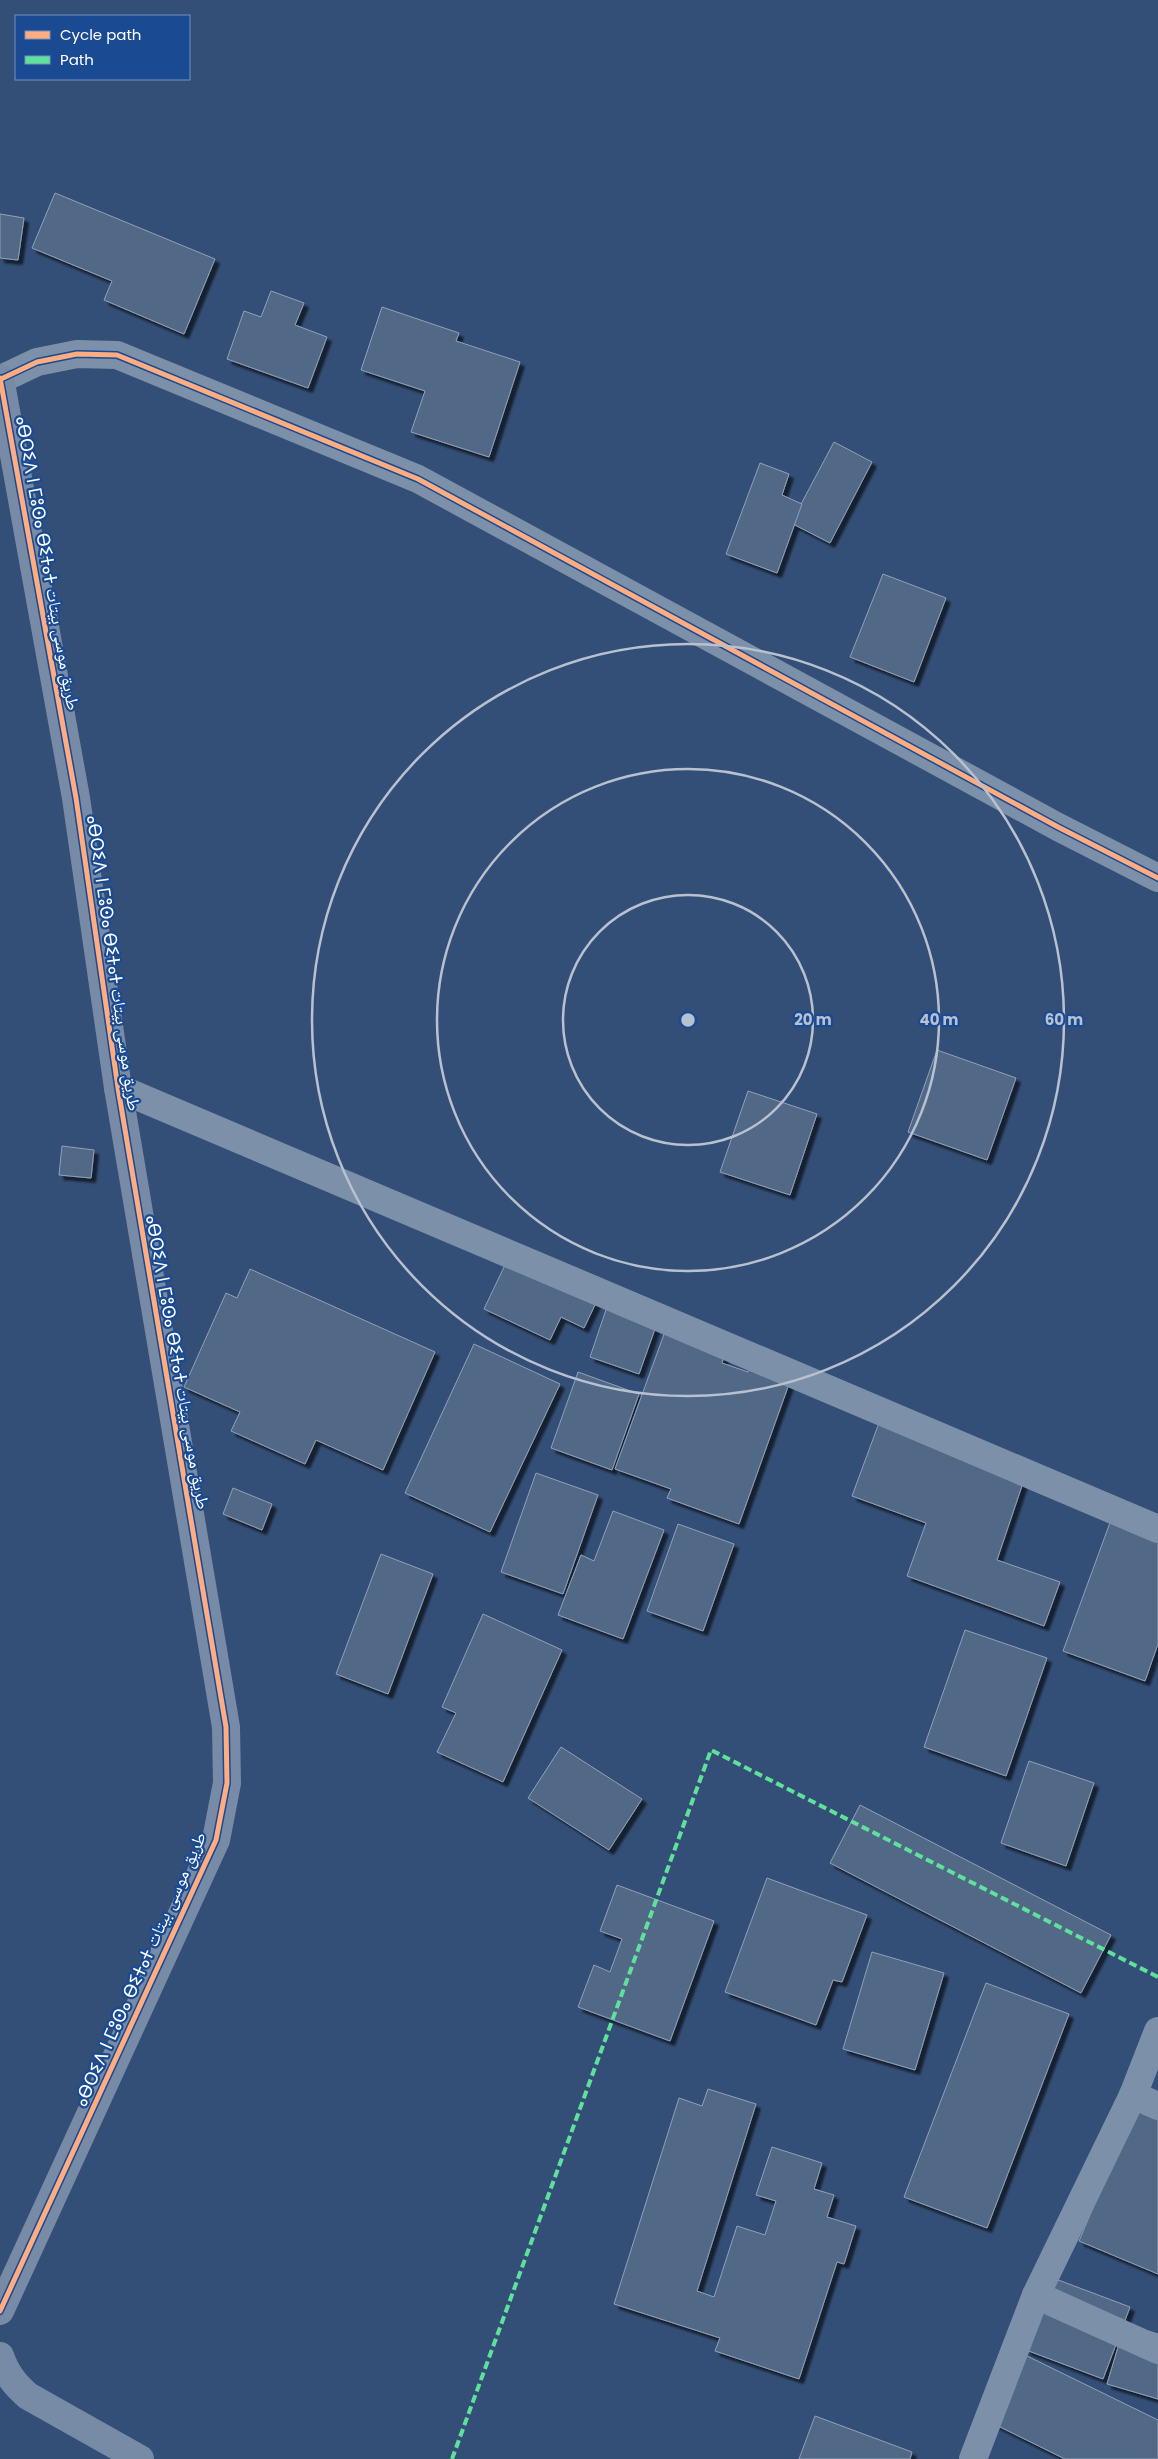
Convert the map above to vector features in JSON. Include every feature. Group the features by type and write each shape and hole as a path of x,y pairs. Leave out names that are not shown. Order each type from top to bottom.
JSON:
{"street":[{"path":"1,379 37,362 77,354 117,355 418,479 1058,827 1158,878"},
{"name":"ⴰⴱⵔⵉⴷ ⵏ ⵎⵓⵙⴰ ⴱⵉⵜⴰⵜ طريق موسى بيتات","path":"0,2312 216,1840 227,1783 226,1727 118,1088 76,798 1,379"},
{"path":"118,1088 1158,1529"},
{"path":"973,2459 1036,2295 1133,2095 1158,2031"},
{"path":"1133,2095 1158,2106"},
{"path":"1036,2295 1158,2350"},
{"path":"0,2356 5,2369 15,2384 28,2396 140,2459"}],"building":[{"path":"55,193 215,259 184,334 104,300 112,281 32,248"},
{"path":"0,214 24,218 18,260 0,258"},
{"path":"271,291 304,303 295,325 327,337 308,388 227,359 244,311 261,317"},
{"path":"382,307 459,333 456,341 520,362 489,457 411,432 425,391 361,370"},
{"path":"834,442 872,462 830,543 791,523"},
{"path":"760,463 789,474 782,495 802,504 777,573 726,554"},
{"path":"883,574 946,598 914,682 850,657"},
{"path":"937,1050 1016,1078 987,1160 908,1132"},
{"path":"748,1091 817,1114 790,1195 720,1172"},
{"path":"62,1146 94,1150 91,1178 59,1175"},
{"path":"514,1246 603,1288 584,1328 561,1317 550,1340 484,1309"},
{"path":"250,1269 435,1352 383,1470 316,1440 305,1464 231,1431 240,1412 184,1387 226,1293 237,1298"},
{"path":"611,1295 661,1312 639,1374 590,1357"},
{"path":"671,1315 731,1337 722,1363 748,1372 753,1356 794,1370 739,1524 667,1498 671,1489 615,1469"},
{"path":"474,1344 560,1384 490,1532 405,1493"},
{"path":"578,1372 639,1394 612,1470 551,1448"},
{"path":"883,1412 1029,1465 997,1560 1060,1582 1044,1626 907,1576 926,1523 852,1496"},
{"path":"536,1473 598,1495 563,1594 501,1572"},
{"path":"233,1488 272,1504 262,1530 223,1514"},
{"path":"1115,1509 1158,1525 1158,1644 1145,1681 1063,1651"},
{"path":"613,1511 664,1530 623,1639 558,1615 581,1555 594,1561"},
{"path":"678,1524 734,1544 703,1631 647,1611"},
{"path":"381,1554 433,1574 388,1694 336,1674"},
{"path":"483,1614 562,1650 503,1782 437,1752 456,1713 442,1707"},
{"path":"965,1630 1047,1658 1006,1776 924,1747"},
{"path":"561,1747 642,1799 609,1850 528,1798"},
{"path":"1029,1761 1094,1783 1066,1866 1001,1843"},
{"path":"860,1805 1111,1935 1081,1993 830,1863"},
{"path":"767,1878 867,1915 842,1982 833,1980 816,2025 725,1992"},
{"path":"617,1885 714,1921 670,2041 578,2007 594,1965 610,1972 622,1939 600,1931"},
{"path":"872,1952 944,1973 915,2070 843,2049"},
{"path":"986,1983 1069,2014 987,2228 904,2197"},
{"path":"1144,2087 1158,2093 1158,2274 1079,2241"},
{"path":"708,2089 756,2104 697,2291 714,2297 737,2226 765,2235 776,2201 756,2195 772,2147 822,2163 814,2189 834,2195 827,2217 856,2226 844,2264 837,2262 799,2379 715,2351 720,2338 614,2304 679,2098 702,2106"},
{"path":"1053,2278 1130,2307 1103,2379 1026,2350"},
{"path":"1125,2324 1158,2334 1158,2399 1107,2384"},
{"path":"1023,2354 1158,2420 1158,2459 1065,2459 990,2422"},
{"path":"815,2416 912,2452 910,2459 799,2459"}],"marked path":[{"path":"452,2459 711,1750 1158,1977"}],"cycle path":[{"path":"1,379 37,362 77,354 117,355 418,479 1058,827 1158,878"},
{"path":"0,378 76,798 118,1088 226,1727 227,1783 216,1840 0,2311"}]}
